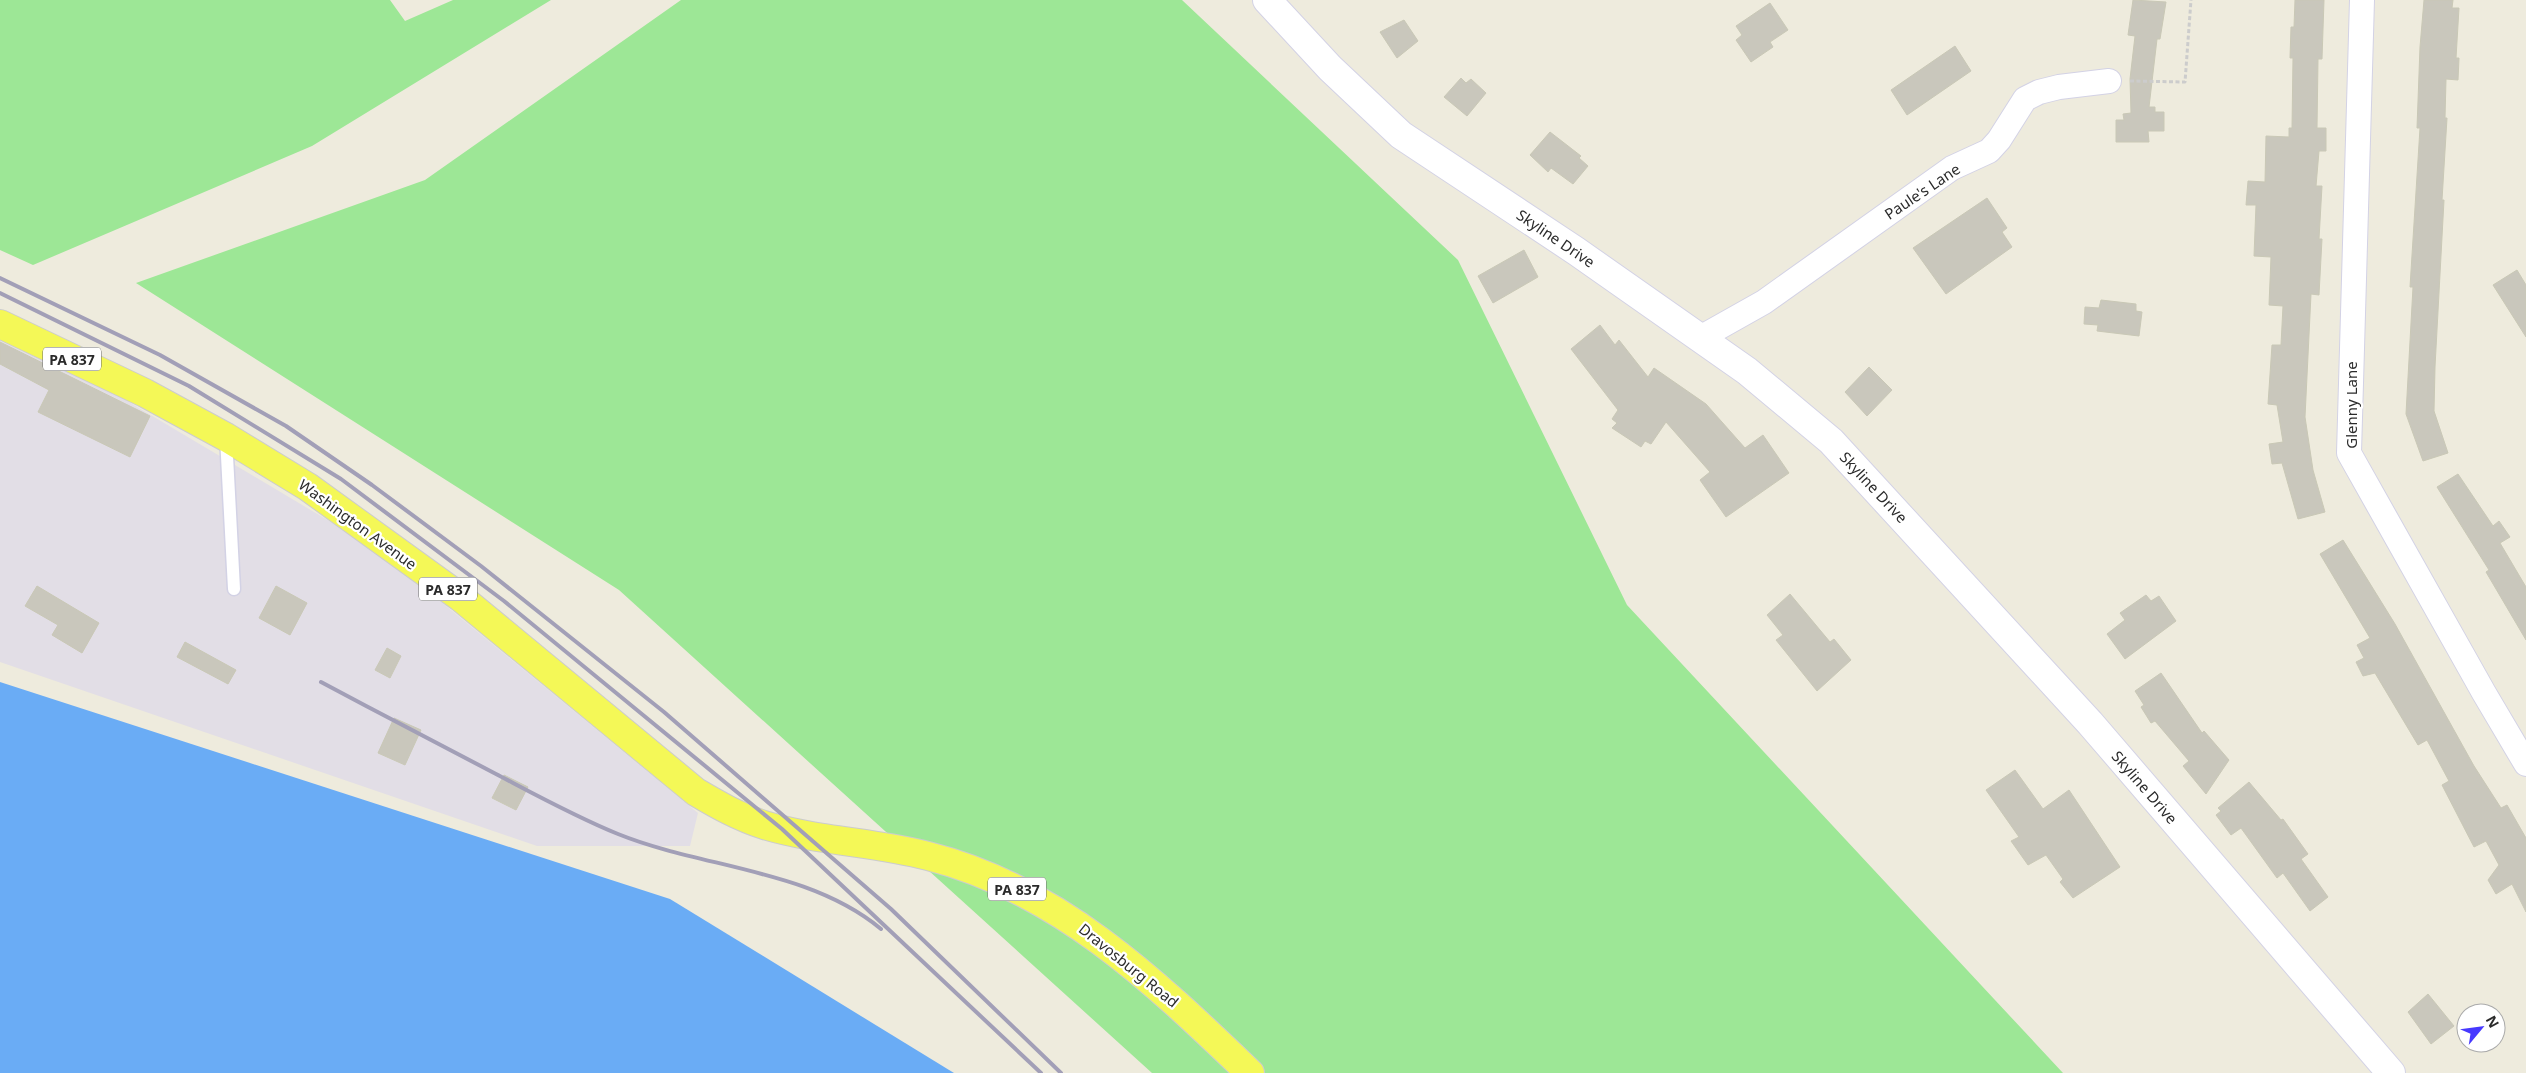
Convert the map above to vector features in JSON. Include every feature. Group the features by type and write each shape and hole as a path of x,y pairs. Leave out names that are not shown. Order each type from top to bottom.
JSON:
{"main road":[{"name":"Washington Avenue","path":"0,324 145,393 226,437 308,487 460,597 696,792 731,812"},
{"name":"Dravosburg Road","path":"731,812 782,829 928,856 980,873 1030,895 1069,917 1132,964 1189,1014 1250,1073"}],"street":[{"name":"Skyline Drive","path":"1266,0 1330,68 1400,135 1576,251 1747,371 1831,441 1894,507 2090,723 2391,1073"},
{"name":"Glenny Lane","path":"2362,0 2349,453 2526,764"},
{"name":"Paule's Lane","path":"1700,338 1764,302 1952,168 1988,151 1999,140 2025,99 2039,92 2060,87 2109,81"}],"lane":[{"path":"226,437 234,589"}],"path":[{"path":"2109,81 2185,82 2191,0"}],"shaded area":[{"path":"0,341 117,395 378,550 698,813 690,846 537,846 0,662"}],"green space":[{"path":"0,0 390,0 405,21 453,0 551,0 312,146 33,265 0,250"},
{"path":"681,0 1182,0 1458,260 1627,605 2063,1073 1152,1073 619,590 136,283 425,180"}],"water":[{"path":"0,682 670,899 954,1073 0,1073"}],"building":[{"path":"2133,0 2166,2 2160,39 2157,39 2149,107 2155,107 2155,112 2164,112 2164,131 2148,131 2149,142 2116,142 2116,120 2124,120 2123,114 2131,113 2130,79 2135,36 2128,35"},
{"path":"2295,0 2324,0 2322,59 2318,59 2317,128 2326,128 2326,151 2319,151 2316,186 2322,186 2319,239 2322,239 2319,295 2311,294 2305,417 2313,470 2325,512 2298,519 2282,463 2272,464 2269,444 2283,442 2277,405 2268,404 2272,345 2281,345 2283,306 2269,305 2271,257 2254,256 2256,205 2246,205 2248,181 2265,182 2266,136 2289,137 2289,128 2292,128 2293,58 2290,58 2291,27 2294,27"},
{"path":"2424,0 2453,0 2452,8 2459,8 2456,58 2459,58 2458,80 2446,79 2445,118 2447,118 2442,200 2444,200 2435,367 2434,411 2448,453 2423,461 2406,414 2413,287 2410,287 2420,128 2417,128 2420,47"},
{"path":"1770,3 1788,30 1770,42 1773,47 1751,62 1736,40 1742,35 1736,26"},
{"path":"1404,20 1418,41 1397,58 1380,32"},
{"path":"1955,46 1971,71 1907,115 1891,90"},
{"path":"1461,78 1466,83 1471,79 1486,93 1467,116 1444,97"},
{"path":"1550,132 1581,156 1579,158 1588,166 1573,184 1551,168 1548,172 1530,155"},
{"path":"1987,198 2007,228 2002,232 2012,247 1946,294 1913,248"},
{"path":"1524,250 1538,277 1493,303 1478,276"},
{"path":"2517,270 2526,285 2526,337 2493,285"},
{"path":"2101,300 2136,304 2136,311 2142,312 2139,336 2097,331 2098,325 2084,324 2085,307 2099,308"},
{"path":"1600,325 1615,345 1619,340 1648,377 1654,368 1706,404 1745,448 1763,435 1789,473 1726,517 1700,480 1710,472 1666,422 1651,444 1645,441 1641,447 1612,428 1617,423 1612,419 1618,410 1571,349"},
{"path":"0,342 150,416 130,457 38,412 49,390 0,364"},
{"path":"1869,367 1892,390 1867,416 1845,392"},
{"path":"2458,474 2493,526 2499,521 2510,537 2500,543 2526,587 2526,640 2486,572 2489,570 2437,487"},
{"path":"2343,540 2395,624 2474,766 2501,808 2507,805 2526,838 2526,912 2512,884 2496,894 2488,880 2499,865 2486,841 2474,847 2442,785 2449,781 2427,740 2418,745 2375,673 2363,676 2356,662 2364,658 2357,645 2370,638 2320,554"},
{"path":"37,586 99,623 82,653 52,635 58,625 25,606"},
{"path":"276,586 307,603 290,635 259,618"},
{"path":"1790,594 1830,642 1834,639 1851,660 1817,691 1776,640 1783,635 1767,615"},
{"path":"2146,595 2151,601 2159,596 2176,621 2125,659 2107,634 2125,620 2120,613"},
{"path":"185,642 236,670 228,684 177,657"},
{"path":"387,648 401,656 390,678 375,670"},
{"path":"2161,673 2202,733 2204,731 2229,760 2206,794 2183,766 2189,761 2155,721 2151,723 2141,707 2144,705 2135,691"},
{"path":"394,718 421,730 405,765 378,753"},
{"path":"2015,770 2043,809 2069,790 2120,867 2073,898 2060,882 2063,879 2046,855 2028,865 2011,841 2019,837 1986,790"},
{"path":"504,775 528,787 516,810 492,798"},
{"path":"2249,782 2281,820 2283,819 2308,854 2301,859 2328,897 2310,911 2283,873 2277,878 2241,828 2231,835 2216,815 2221,811 2218,808"},
{"path":"2428,994 2454,1026 2431,1044 2408,1012"}],"railway":[{"path":"0,278 160,355 286,426 372,485 481,566 664,712 891,909 1061,1073"},
{"path":"0,293 189,386 341,479 504,601 782,829 1041,1073"},
{"path":"321,682 541,798 602,827 650,845 754,872 821,894 852,909 881,929"}]}
